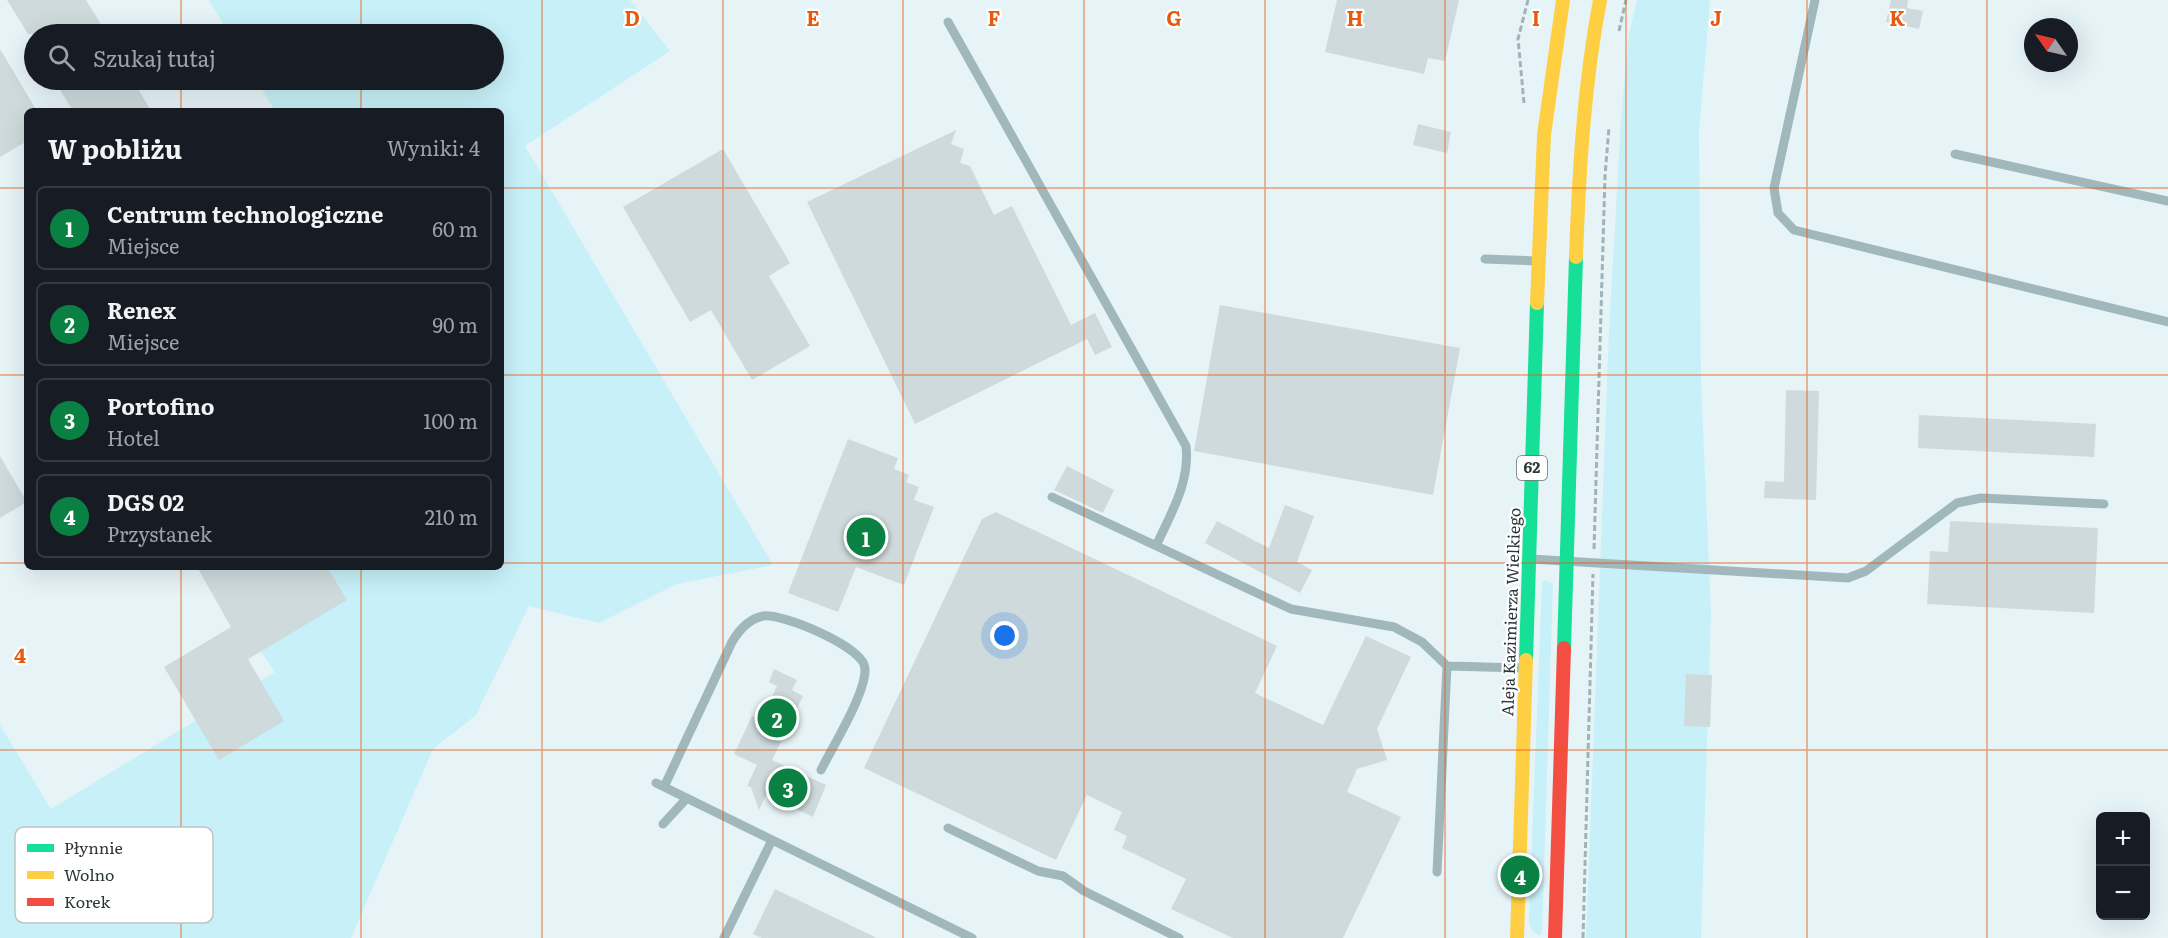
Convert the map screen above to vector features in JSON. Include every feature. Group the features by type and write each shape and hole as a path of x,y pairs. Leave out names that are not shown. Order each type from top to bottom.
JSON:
{"main road":[{"name":"Aleja Kazimierza Wielkiego","path":"1517,938 1544,135 1563,0"},
{"name":"62","path":"1554,938 1579,175 1593,36 1600,0"}],"lane":[{"path":"1815,0 1774,188 1778,213 1794,230 2168,322"},
{"path":"948,22 1186,446 1188,467 1183,487 1156,546"},
{"path":"1955,154 2168,201"},
{"path":"1485,259 1539,261"},
{"path":"1052,496 1291,609 1394,627 1422,642 1447,666 1526,668"},
{"path":"1529,559 1848,578 1866,571 1957,503 1981,498 2104,504"},
{"path":"820,770 863,686 866,666 860,655 848,646 778,616 762,616 740,629 732,642 660,785 972,938"},
{"path":"1437,872 1447,666"},
{"path":"663,824 687,798"},
{"path":"948,828 1038,871 1063,876 1084,891 1179,938"},
{"path":"724,938 772,840"}],"path":[{"path":"1617,40 1626,0"},
{"path":"1583,938 1605,176 1609,125"}],"shaded area":[{"path":"209,0 630,0 670,51 525,146 773,565 677,584 599,623 529,606 476,715 433,749 351,938 0,938 0,725 51,809 275,672 204,570 504,570 504,108 273,108 262,90 504,90 504,24 223,24"},
{"path":"1637,0 1710,0 1699,132 1701,382 1711,612 1701,938 1586,938 1609,331 1621,119 1629,34"},
{"path":"1546,580 1553,584 1542,933 1539,935 1532,931 1529,921 1542,582"}],"building":[{"path":"7,0 86,0 101,24 24,24 24,28"},
{"path":"1337,0 1459,0 1445,61 1428,58 1424,74 1325,52"},
{"path":"1891,0 1908,0 1907,8 1923,11 1919,29 1886,22"},
{"path":"0,49 35,108 24,108 24,143 0,157"},
{"path":"60,90 139,90 149,108 71,108"},
{"path":"1418,124 1451,132 1447,153 1413,145"},
{"path":"956,130 951,144 964,149 960,163 970,166 994,215 1012,206 1071,325 1095,313 1112,347 1095,355 1087,339 915,424 807,202"},
{"path":"723,149 790,263 769,276 810,346 752,380 711,310 690,322 623,207"},
{"path":"1220,305 1460,348 1433,495 1194,451"},
{"path":"1786,390 1819,391 1816,500 1764,498 1765,481 1784,482"},
{"path":"1919,415 2096,424 2094,457 1918,448"},
{"path":"848,439 898,458 894,469 909,475 906,482 919,487 914,500 934,507 904,585 856,567 838,612 788,593"},
{"path":"0,456 24,497 24,504 0,518"},
{"path":"1067,466 1114,490 1103,513 1054,490"},
{"path":"1285,505 1314,516 1297,562 1312,570 1300,593 1205,543 1217,521 1269,548"},
{"path":"996,512 1277,646 1255,693 1323,725 1366,636 1411,657 1377,729 1387,760 1357,769 1347,792 1401,817 1343,938 1233,938 1171,909 1186,879 1122,848 1127,836 1114,830 1122,812 1087,795 1056,860 864,768 982,519"},
{"path":"1950,521 2098,528 2094,613 1927,604 1930,551 1948,552"},
{"path":"199,570 329,570 347,600 248,659 284,721 219,760 164,667 231,627"},
{"path":"774,669 797,680 792,690 803,696 772,760 826,785 813,817 766,795 759,810 751,787 747,786 757,765 734,754 752,716 761,720 777,686 769,682"},
{"path":"1686,674 1712,675 1710,727 1684,726"},
{"path":"775,889 877,938 762,938 753,934"}],"traffic: fast":[{"path":"1564,648 1576,257"},
{"path":"1526,660 1537,303"}],"traffic: slow":[{"path":"1537,303 1544,135 1563,0"},
{"path":"1576,257 1583,128 1600,0"},
{"path":"1517,938 1526,660"}],"traffic: jam":[{"path":"1555,938 1564,648"}],"place":[{"name":"Centrum technologiczne","path":"866,537"},
{"name":"Renex","path":"777,718"},
{"name":"Portofino","path":"788,788"},
{"name":"DGS 02","path":"1520,875"}]}
